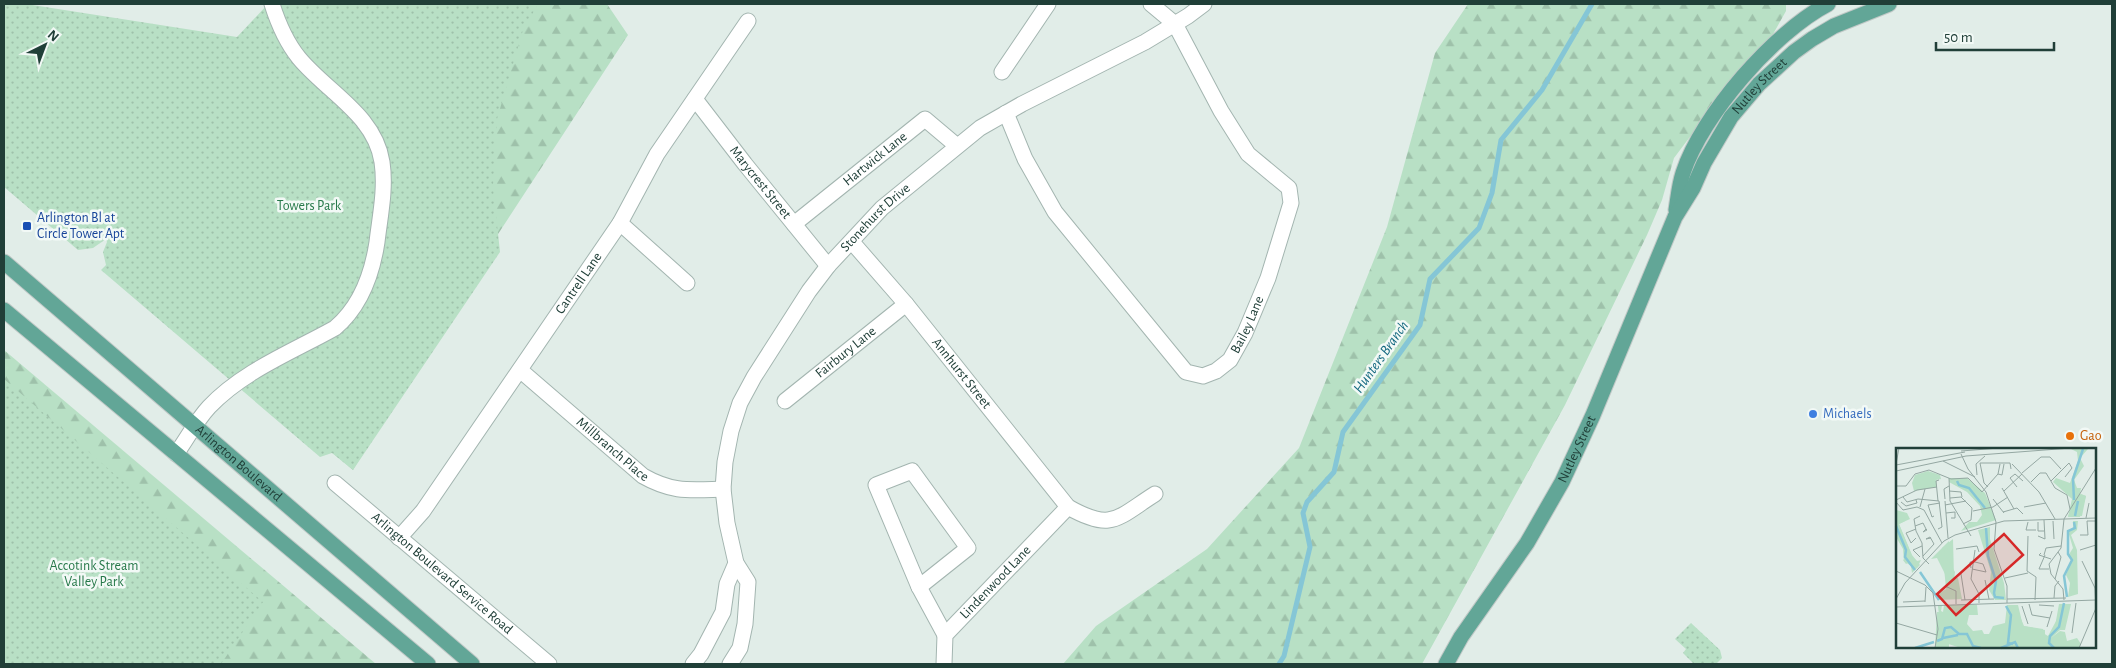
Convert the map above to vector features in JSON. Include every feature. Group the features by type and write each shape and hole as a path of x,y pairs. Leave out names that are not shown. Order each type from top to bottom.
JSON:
{"main road":[{"name":"Nutley Street","path":"1675,217 1683,173 1703,131 1716,112 1746,75 1788,31 1810,13 1828,4"},
{"name":"Nutley Street","path":"1446,664 1461,637 1527,543 1562,482 1593,414 1675,217 1694,188 1704,163 1731,117 1759,84 1794,52 1812,39 1834,26 1889,4"},
{"name":"Arlington Boulevard","path":"4,262 472,664"},
{"path":"4,310 428,664"}],"street":[{"path":"176,454 208,408 246,376 335,328 344,320 355,308 362,295 376,246 384,182 382,162 374,138 361,117 310,70 293,50 279,24 272,4"},
{"path":"1002,72 1048,4"},
{"path":"1151,4 1175,24"},
{"name":"Stonehurst Drive","path":"730,664 740,648 747,607 748,582 736,563 727,523 723,489 725,462 731,431 740,403 786,324 828,266 882,208 980,128 1145,42 1204,4"},
{"name":"Cantrell Lane","path":"399,538 423,511 620,223 650,166 748,21"},
{"name":"Bailey Lane","path":"1006,113 1025,159 1055,212 1129,305 1186,372 1203,376 1216,372 1230,360 1245,333 1268,278 1291,203 1289,188 1248,154 1221,111 1175,24"},
{"name":"Marycrest Street","path":"695,99 828,266"},
{"name":"Hartwick Lane","path":"794,224 925,119 957,146"},
{"path":"620,223 687,283"},
{"name":"Annhurst Street","path":"852,242 906,304 1068,507"},
{"name":"Fairbury Lane","path":"785,401 906,304"},
{"name":"Millbranch Place","path":"520,370 643,476 660,486 677,489 723,489"},
{"path":"919,587 968,548 912,472 876,485 919,587 945,635 944,664"},
{"name":"Arlington Boulevard Service Road","path":"335,482 549,664"},
{"path":"1068,507 1086,518 1106,522 1115,519 1156,494"},
{"name":"Lindenwood Lane","path":"945,635 1068,507"},
{"path":"693,664 701,654 723,612 727,584 736,563"}],"green space":[{"name":"Towers Park","path":"4,4 26,4 237,37 268,4 538,4 523,30 497,119 493,187 500,252 353,470 332,453 320,457 101,270 106,265 103,252 107,242 106,239 93,248 78,250 4,187"},
{"path":"290,4 607,4 628,35 468,280 353,470 226,363"},
{"path":"1468,4 1786,4 1786,11 1768,43 1717,101 1674,158 1662,200 1647,235 1565,405 1422,664 1063,664 1096,626 1207,549 1299,448 1387,227 1435,53"},
{"name":"Accotink Stream Valley Park","path":"4,350 376,664 4,664"},
{"name":"Accotink Stream Valley Park","path":"4,379 263,602 221,664 4,664"},
{"path":"1691,623 1720,650 1722,658 1716,664 1694,664 1683,653 1686,649 1675,639"}],"waterway":[{"name":"Hunters Branch","path":"1279,664 1284,656 1310,547 1303,513 1307,502 1334,472 1343,432 1420,325 1430,279 1479,228 1492,193 1501,140 1542,90 1592,4"}],"place":[{"name":"Arlington Bl at Circle Tower Apt","path":"27,226"},
{"name":"Michaels","path":"1813,414"},
{"name":"Gao","path":"2070,436"}]}
